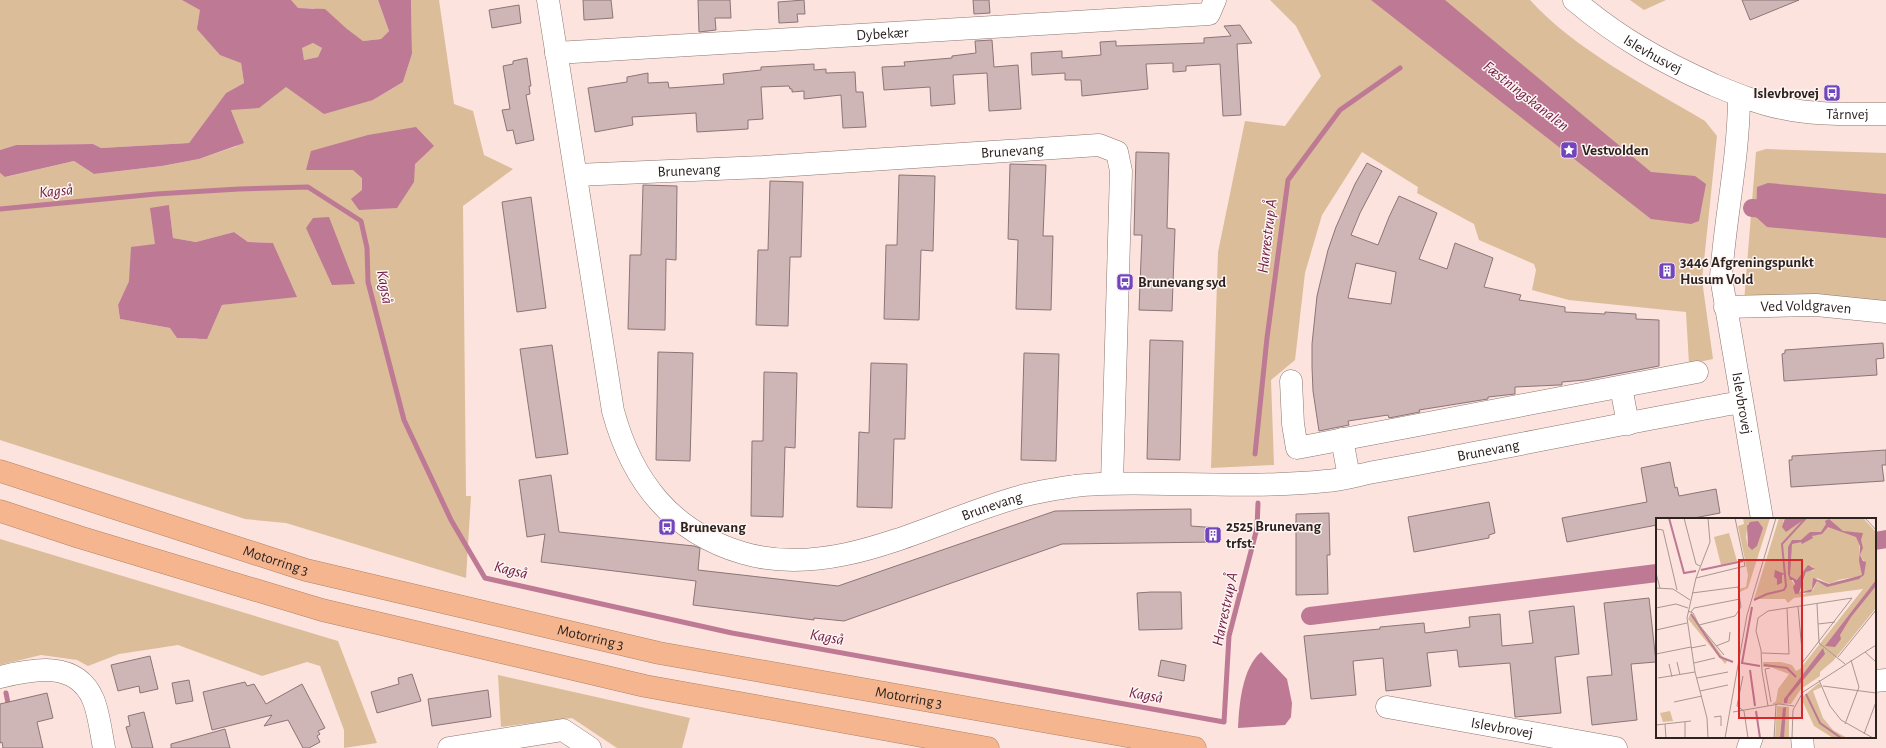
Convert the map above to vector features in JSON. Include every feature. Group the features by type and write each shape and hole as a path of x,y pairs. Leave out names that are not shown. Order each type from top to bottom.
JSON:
{"highway":[{"name":"Motorring 3","path":"0,471 306,570 659,653 1195,748"},
{"path":"0,511 79,537 322,610 645,686 988,748"}],"street":[{"name":"Brunevang","path":"548,0 613,411 619,436 630,461 649,491 688,528 743,553 771,558 805,559 841,555 887,543 1015,497 1075,486 1112,483 1232,485 1327,481 1741,402"},
{"name":"Islevhusvej","path":"1574,0 1599,21 1634,45 1672,66 1739,96"},
{"name":"Dybekær","path":"556,53 1212,7"},
{"name":"Tårnvej","path":"1739,96 1791,110 1886,114"},
{"name":"Islevbrovej","path":"1739,96 1739,119 1723,246 1721,277 1762,518"},
{"name":"Brunevang","path":"576,175 763,167 1099,145 1117,152 1120,171 1112,483"},
{"name":"Ved Voldgraven","path":"1725,307 1816,305 1886,312"},
{"path":"1291,381 1293,424 1296,448 1697,372"},
{"path":"1621,386 1628,424"},
{"path":"1342,439 1349,477"},
{"path":"0,677 38,669 58,671 73,676 93,699 104,748"},
{"path":"1876,681 1886,680"},
{"name":"Islevbrovej","path":"1387,707 1616,748"},
{"path":"459,747 563,730 590,748"},
{"path":"1748,748 1752,738"},
{"path":"1802,738 1803,748"}],"shaded area":[{"path":"0,0 194,0 241,63 244,83 226,93 189,143 101,148 93,144 16,145 0,150"},
{"path":"275,0 378,0 389,31 381,39 363,41 314,8 298,8"},
{"path":"411,0 439,0 454,104 473,111 484,155 513,169 463,206 466,496 471,496 466,578 286,523 245,519 0,440 0,173 6,177 74,161 94,174 162,166 199,159 237,146 240,133 231,110 262,83 373,100 403,82 412,54","holes":["169,205 173,238 196,242 234,232 248,242 273,243 296,296 222,305 212,327 197,339 178,338 170,328 120,319 118,305 129,281 155,244"]},
{"name":"Vestvolden","path":"1270,0 1530,0 1568,35 1590,51 1636,81 1705,121 1717,136 1702,280 1713,359 1689,364 1686,312 1569,300 1532,290 1536,270 1534,264 1479,240 1474,224 1417,193 1418,187 1362,152 1322,215 1305,273 1295,360 1271,380 1274,465 1211,468 1218,252 1245,121 1285,126 1321,76 1296,26"},
{"path":"1630,0 1666,0 1644,10"},
{"path":"313,43 322,48 318,57 304,60 301,48"},
{"path":"1766,149 1886,153 1886,305 1744,302 1756,152"},
{"path":"0,539 338,641 377,743 344,748 344,730 320,666 307,662 262,676 178,645 119,654 88,666 77,660 41,655 0,665"},
{"path":"498,675 690,718 682,748 617,748 572,718 501,727"}],"water":[{"path":"182,0 291,0 298,8 325,9 363,41 381,39 389,31 378,0 411,0 412,54 403,82 373,100 324,114 286,87 259,108 231,110 244,143 199,159 162,166 94,174 74,161 5,177 0,173 0,150 16,145 93,144 101,148 189,143 226,93 244,83 241,63 220,55 197,29 200,10","holes":["313,43 322,48 318,57 304,60 302,48"]},
{"path":"1371,0 1445,0 1651,172 1695,176 1706,184 1699,221 1691,224 1651,219"},
{"path":"416,127 434,146 415,164 414,182 397,208 359,210 351,199 362,190 362,178 353,170 306,170 311,151 368,135"},
{"path":"1768,183 1886,194 1886,238 1767,227 1756,217 1757,187"},
{"path":"169,205 173,238 196,242 234,232 248,242 273,243 297,297 222,305 207,339 177,338 170,328 120,319 118,305 129,281 131,247 155,244 150,208"},
{"path":"329,217 355,284 332,285 306,228 313,218"},
{"path":"1261,652 1287,679 1292,703 1291,717 1285,725 1238,728 1239,709 1246,677 1250,667"}],"building":[{"path":"583,0 611,0 613,18 584,20"},
{"path":"698,0 730,0 731,18 715,18 716,30 699,32"},
{"path":"804,0 805,14 797,14 798,22 779,23 778,2"},
{"path":"973,0 989,0 990,13 974,14"},
{"path":"1742,0 1799,0 1750,20"},
{"path":"519,5 521,23 492,28 489,10"},
{"path":"1240,25 1252,43 1237,44 1241,115 1223,116 1220,64 1186,66 1186,71 1173,72 1173,63 1146,64 1148,89 1082,96 1081,80 1065,80 1065,73 1032,75 1031,53 1062,51 1062,58 1101,55 1100,42 1116,41 1116,46 1204,43 1204,38 1231,36 1224,26"},
{"path":"992,40 994,67 1018,65 1021,109 989,111 987,73 953,75 955,104 931,106 930,87 884,90 882,67 905,66 904,62 952,58 952,56 976,53 975,41"},
{"path":"527,58 531,86 529,86 530,94 526,95 534,140 516,144 513,130 507,131 502,110 510,109 503,66 513,64 513,61"},
{"path":"814,64 814,70 826,69 826,73 855,72 856,92 863,92 866,127 843,128 841,95 804,99 804,91 792,92 792,89 790,89 789,86 761,87 763,119 748,120 748,129 697,132 696,113 632,117 633,125 595,132 588,88 627,82 627,77 648,73 648,83 668,82 669,88 724,84 723,74 761,70 761,67"},
{"path":"1136,152 1169,153 1167,228 1175,229 1172,311 1139,310 1142,235 1134,235"},
{"path":"1367,163 1382,171 1360,213 1351,235 1378,245 1399,196 1437,213 1419,259 1447,269 1455,243 1493,258 1484,287 1521,295 1519,300 1565,307 1565,312 1636,314 1636,319 1659,320 1659,366 1585,380 1562,382 1562,385 1515,387 1515,394 1488,397 1488,399 1419,410 1420,412 1389,418 1388,415 1348,421 1349,425 1319,431 1313,391 1312,367 1312,344 1317,296 1328,250 1336,227 1355,184","holes":["1356,263 1396,272 1391,304 1348,298"]},
{"path":"1010,164 1046,165 1043,236 1053,236 1051,310 1016,309 1018,240 1008,239"},
{"path":"899,175 935,176 933,251 921,250 919,320 884,319 886,245 897,245"},
{"path":"770,181 803,182 801,257 790,257 788,326 756,325 758,250 768,250"},
{"path":"643,185 677,186 676,260 666,259 665,330 628,329 630,255 641,255"},
{"path":"531,197 546,308 517,312 502,202"},
{"path":"1150,340 1183,341 1180,460 1147,459"},
{"path":"1883,343 1884,358 1876,359 1877,375 1784,381 1782,354 1785,353 1785,350"},
{"path":"552,345 568,454 536,458 520,349"},
{"path":"658,352 693,353 690,461 656,460"},
{"path":"1024,353 1059,354 1056,461 1021,460"},
{"path":"871,363 907,364 905,439 894,439 892,508 857,507 859,432 869,433"},
{"path":"764,372 797,373 795,448 785,447 783,517 751,516 752,441 763,441"},
{"path":"1886,450 1886,465 1882,465 1884,481 1791,487 1789,460 1792,460 1792,456"},
{"path":"1670,462 1675,488 1677,487 1679,496 1716,489 1720,513 1694,518 1656,518 1656,525 1567,542 1562,518 1647,502 1641,468"},
{"path":"551,475 559,532 694,546 700,548 698,570 838,586 1055,511 1191,509 1191,526 1218,528 1217,542 1062,544 844,621 814,618 814,620 693,605 696,581 541,562 545,534 527,537 519,480"},
{"path":"1489,502 1495,533 1489,535 1489,538 1414,552 1408,517"},
{"path":"1329,513 1330,555 1327,555 1328,594 1296,595 1296,514"},
{"path":"1181,592 1182,629 1139,630 1137,593"},
{"path":"1649,598 1656,662 1631,664 1637,720 1592,725 1587,677 1612,675 1604,603"},
{"path":"1574,606 1579,654 1555,657 1561,713 1515,717 1510,663 1459,667 1457,650 1427,653 1431,686 1386,691 1383,658 1353,661 1356,695 1311,699 1304,636 1380,629 1380,627 1424,623 1425,633 1470,627 1469,617 1500,614 1502,646 1533,643 1529,611"},
{"path":"150,656 158,689 140,693 139,686 118,691 111,665"},
{"path":"1161,660 1186,665 1184,681 1158,676"},
{"path":"412,674 421,701 377,713 371,692 399,684 398,678"},
{"path":"189,680 193,701 176,704 172,683"},
{"path":"245,682 247,686 254,684 266,704 302,684 325,728 318,731 320,734 317,736 320,742 309,748 303,748 288,720 264,726 272,715 212,730 203,692"},
{"path":"488,690 491,717 432,726 428,699"},
{"path":"47,693 53,718 37,722 43,748 3,748 2,742 0,743 0,704"},
{"path":"144,712 153,748 132,748 126,727 130,726 128,716"},
{"path":"225,729 230,748 171,748 171,744"}],"waterway":[{"name":"Harrestrup Å","path":"1255,454 1267,338 1288,180 1340,110 1400,68"},
{"name":"Kagså","path":"0,209 156,194 308,187 361,221 367,248 368,282 404,420 451,520 485,578 732,633 1224,722 1229,636 1257,528 1258,503"},
{"name":"Fæstningskanalen","path":"1752,208 1781,210"},
{"path":"1876,541 1886,539"},
{"path":"1310,616 1656,573"},
{"path":"6,693 9,708"}],"place":[{"name":"Islevbrovej","path":"1832,93"},
{"name":"Vestvolden","path":"1569,150"},
{"name":"3446 Afgreningspunkt Husum Vold","path":"1667,271"},
{"name":"Brunevang syd","path":"1125,282"},
{"name":"Brunevang","path":"667,527"},
{"name":"2525 Brunevang trfst.","path":"1213,535"}]}
